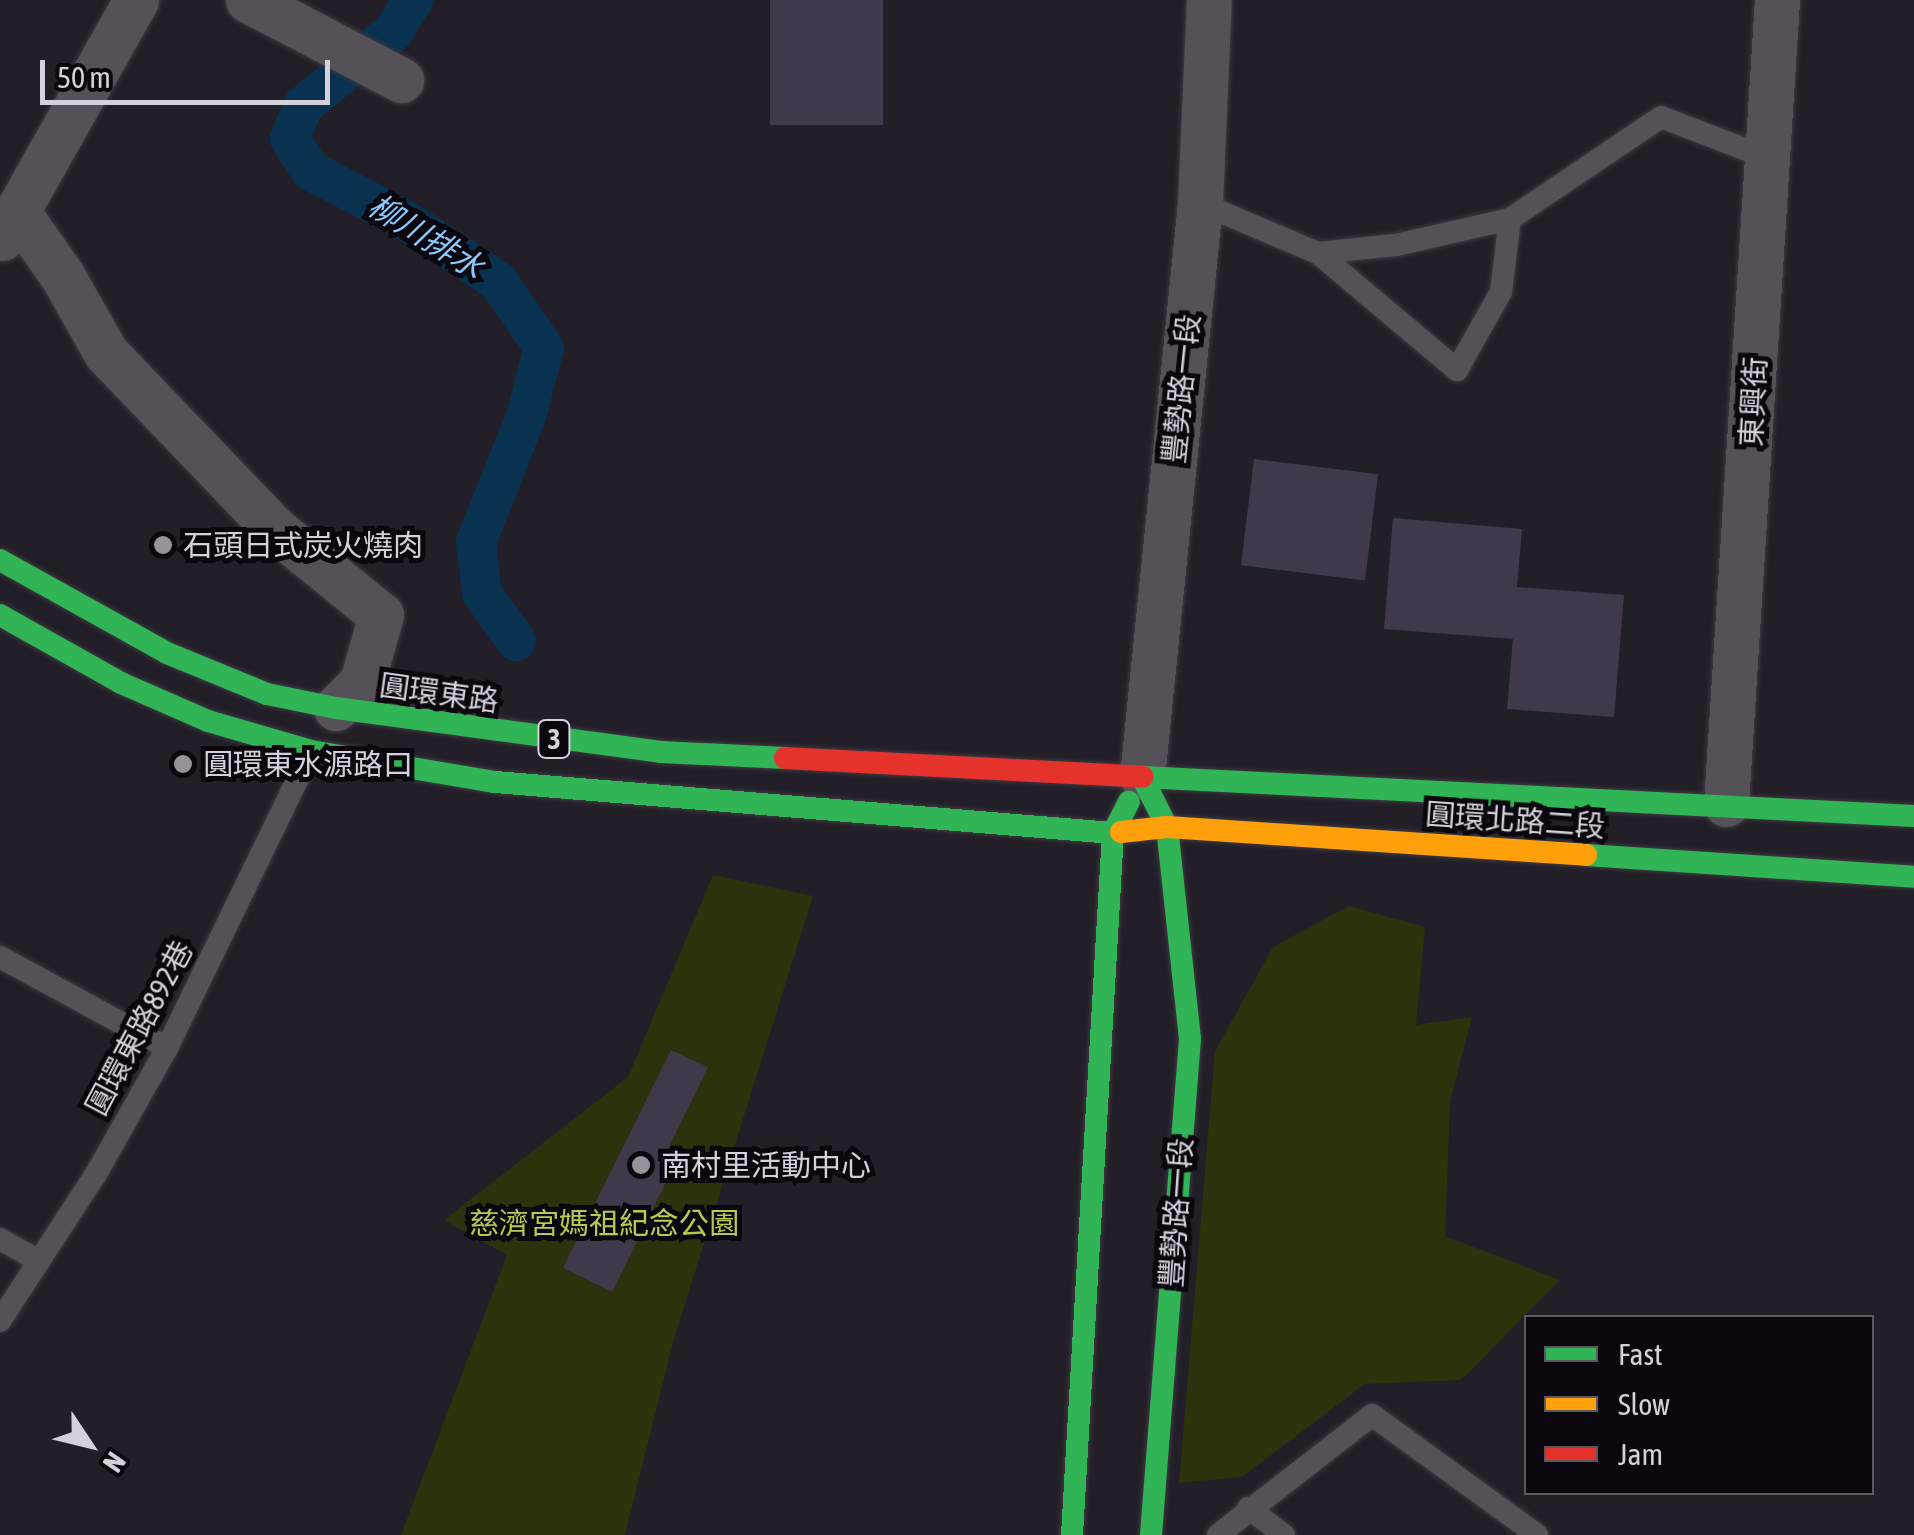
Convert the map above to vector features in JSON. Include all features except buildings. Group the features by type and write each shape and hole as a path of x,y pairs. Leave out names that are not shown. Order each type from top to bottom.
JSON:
{"main road":[{"name":"圓環東路","path":"0,560 168,653 267,694 336,708 662,752 1142,777"},
{"name":"3","path":"0,615 138,691 208,722 311,750 495,782 1113,833"},
{"name":"圓環北路二段","path":"1142,777 1914,816"},
{"name":"豐勢路一段","path":"1142,777 1167,827 1190,1039 1152,1535"},
{"name":"豐勢路一段","path":"1072,1535 1113,833 1142,777"},
{"name":"圓環北路二段","path":"1113,833 1167,827 1914,876"}],"street":[{"path":"248,0 401,80"},
{"name":"豐勢路一段","path":"1142,777 1200,203 1210,0"},
{"name":"東興街","path":"1726,804 1777,0"},
{"path":"134,1 6,218 63,277 106,353 276,530 381,615 362,682 336,708"}],"lane":[{"path":"1318,252 1396,245 1510,218 1661,118 1768,158"},
{"path":"1200,203 1318,252 1457,370 1500,292 1510,218"},
{"name":"圓環東路892巷","path":"0,1321 96,1174 167,1048 311,750"},
{"path":"0,956 167,1048"},
{"path":"0,1239 40,1261"},
{"path":"1218,1535 1372,1415 1538,1535"},
{"path":"1248,1508 1284,1535"}],"green space":[{"name":"慈濟宮媽祖紀念公園","path":"713,875 813,896 674,1339 625,1535 401,1535 507,1255 444,1220 628,1077"},
{"path":"1349,906 1425,927 1416,1025 1472,1017 1450,1101 1445,1236 1560,1280 1461,1380 1365,1384 1242,1477 1179,1483 1215,1051 1273,947"}],"waterway":[{"name":"柳川排水","path":"413,0 394,31 303,106 290,139 311,171 405,220 498,281 544,348 526,416 476,542 482,593 516,641"}],"traffic: fast":[{"path":"0,560 167,653 267,694 336,708 661,752 785,758"},
{"path":"0,615 121,683 208,721 311,751 495,782 1113,833"},
{"path":"1142,777 1914,816"},
{"path":"1142,777 1167,827 1190,1039 1151,1535"},
{"path":"1072,1535 1113,833 1129,802"},
{"path":"1586,855 1914,877"}],"traffic: slow":[{"path":"1121,832 1167,827 1586,855"}],"traffic: jam":[{"path":"785,758 1142,777"}],"place":[{"name":"石頭日式炭火燒肉","path":"163,545"},
{"name":"圓環東水源路口","path":"183,764"},
{"name":"南村里活動中心","path":"641,1165"}]}
